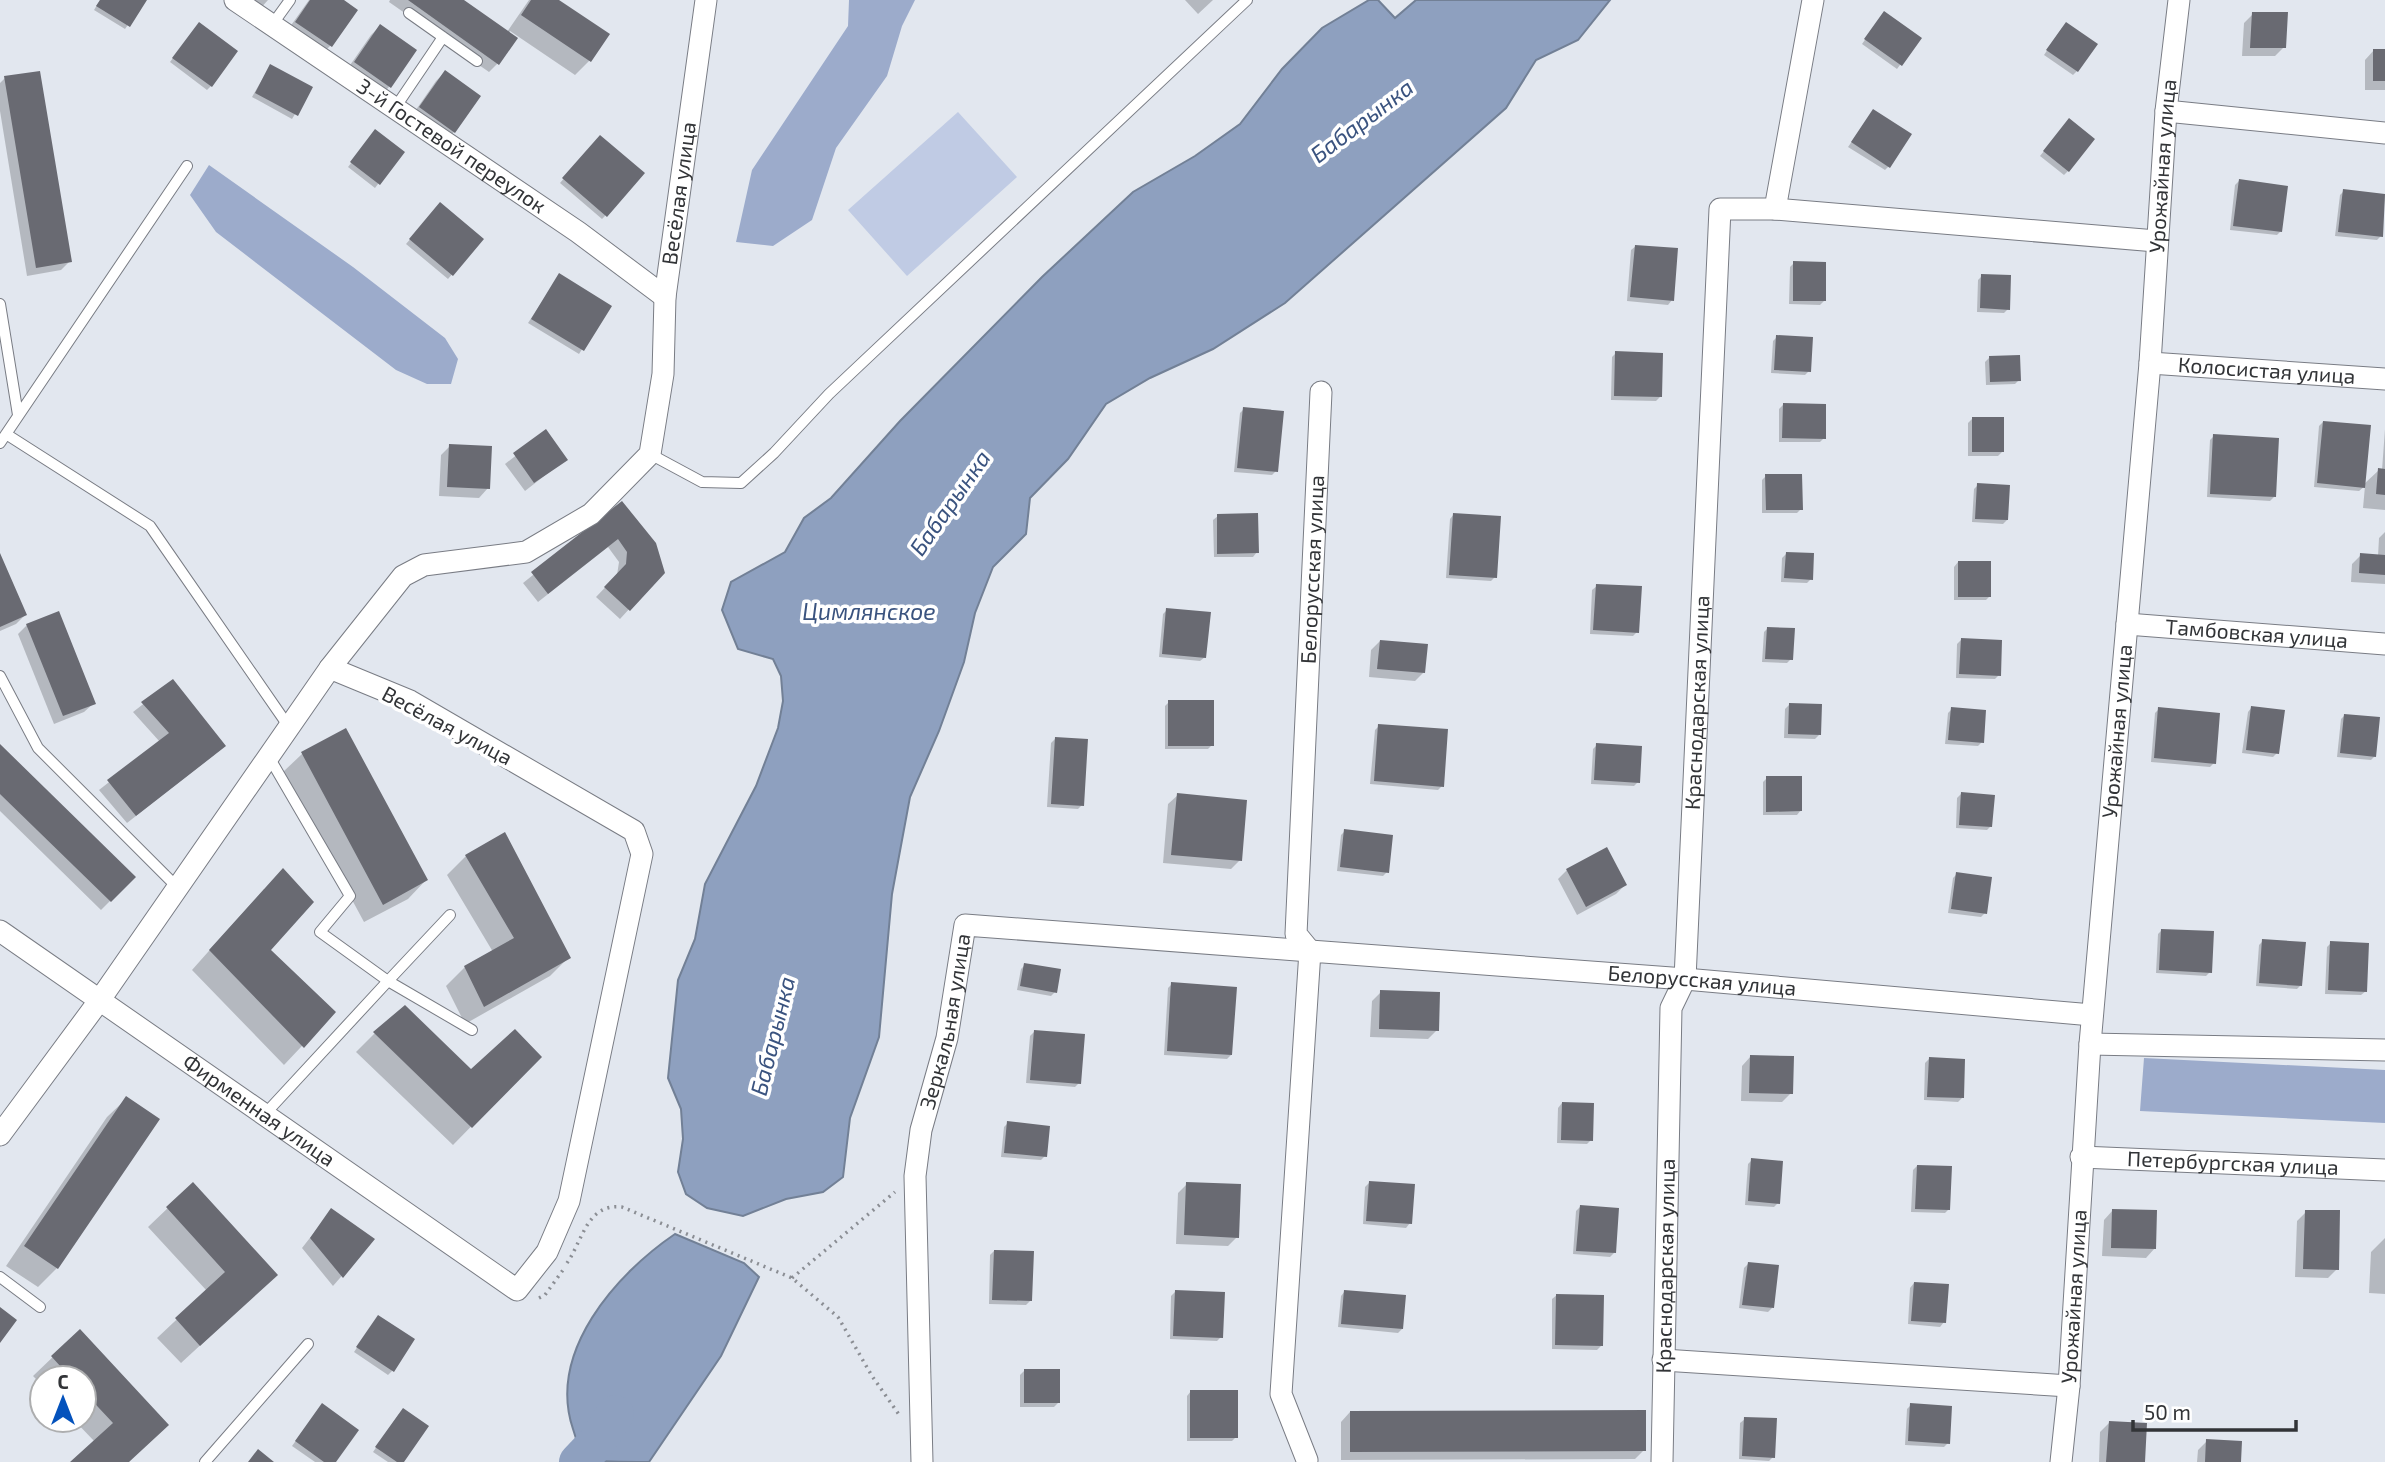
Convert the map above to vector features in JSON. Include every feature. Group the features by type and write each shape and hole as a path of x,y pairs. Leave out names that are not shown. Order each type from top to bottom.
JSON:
{"street":[{"name":"3-й Гостевой переулок","path":"235,0 578,232 665,297"},
{"name":"Весёлая улица","path":"650,454 663,374 665,297 706,0"},
{"path":"1814,0 1775,209 2156,241"},
{"name":"Урожайная улица","path":"2061,1462 2092,1015 2150,363 2166,111 2179,0"},
{"path":"2166,111 2385,133"},
{"name":"Краснодарская улица","path":"1662,1462 1671,1008 1685,979 1720,209 1775,209"},
{"name":"Колосистая улица","path":"2150,363 2385,379"},
{"name":"Белорусская улица","path":"1307,1460 1281,1394 1310,951 1296,934 1321,392"},
{"path":"0,1135 99,1000 330,668 403,576 424,565 526,552 591,514 650,454"},
{"name":"Тамбовская улица","path":"2127,624 2385,644"},
{"name":"Весёлая улица","path":"330,668 410,701 613,817 634,831 642,854 569,1201 547,1252 517,1290"},
{"name":"Зеркальная улица","path":"922,1453 915,1176 921,1130 947,1038 965,925 1310,951"},
{"name":"Фирменная улица","path":"0,932 517,1290"},
{"name":"Белорусская улица","path":"1310,951 1685,979 2092,1015"},
{"path":"2090,1044 2385,1050"},
{"name":"Петербургская улица","path":"2081,1157 2385,1170"},
{"path":"1663,1360 2068,1387"}],"lane":[{"path":"272,25 289,0"},
{"path":"650,454 702,482 741,483 774,453 829,394 1247,0"},
{"path":"409,13 477,61"},
{"path":"395,108 443,37"},
{"path":"187,166 3,438 150,526 289,727"},
{"path":"0,304 18,415"},
{"path":"0,676 38,748 177,887"},
{"path":"268,757 350,897 320,932 388,981 472,1030"},
{"path":"265,1114 450,915"},
{"path":"0,1277 40,1307"},
{"path":"205,1462 308,1344"}],"path":[{"path":"792,1278 915,1176"},
{"path":"517,1290 537,1299 545,1295 571,1258 593,1217 600,1209 622,1207 792,1278 838,1317 922,1453"}],"shaded area":[{"path":"849,0 915,0 902,26 887,76 836,148 812,220 773,246 736,242 752,170 848,26"},
{"path":"958,112 1017,177 907,276 848,210"},
{"path":"209,165 353,267 445,338 458,359 451,384 427,384 396,370 216,232 190,195"},
{"path":"2144,1058 2385,1070 2385,1123 2140,1111"}],"water":[{"name":"Цимлянское","path":"1369,0 1378,0 1395,18 1416,0 1610,0 1578,40 1536,60 1506,108 1285,303 1213,349 1150,378 1106,404 1068,459 1030,498 1026,534 993,567 975,613 964,662 939,731 910,797 892,894 879,1037 850,1118 843,1177 823,1192 786,1199 743,1216 707,1208 686,1194 678,1172 683,1139 681,1109 668,1078 678,980 695,939 705,884 756,786 778,728 783,701 781,676 773,659 738,649 722,610 731,582 785,552 804,518 831,498 900,421 1042,277 1133,192 1195,156 1240,124 1282,69 1322,28"},
{"path":"675,1234 744,1263 759,1277 721,1356 649,1462 591,1460 581,1451 577,1442 567,1400 570,1372 578,1344 610,1293 653,1251"}],"building":[{"path":"100,0 147,0 130,27 96,6"},
{"path":"310,0 344,0 358,10 332,47 295,22"},
{"path":"408,0 464,0 518,38 499,65"},
{"path":"531,0 559,0 610,34 591,62 521,15"},
{"path":"1884,11 1922,38 1902,66 1864,39"},
{"path":"2252,12 2288,12 2286,48 2250,48"},
{"path":"199,22 238,51 212,87 172,58"},
{"path":"2066,22 2098,44 2078,72 2046,50"},
{"path":"380,24 417,50 391,88 354,62"},
{"path":"2373,49 2385,49 2385,81 2373,81"},
{"path":"270,64 313,87 298,116 255,93"},
{"path":"445,70 481,96 455,133 419,107"},
{"path":"40,71 72,262 36,268 4,76"},
{"path":"1873,109 1912,134 1890,168 1851,142"},
{"path":"2069,118 2095,139 2069,172 2043,151"},
{"path":"375,129 405,152 380,185 350,162"},
{"path":"600,135 645,173 607,217 562,178"},
{"path":"2239,179 2288,186 2282,232 2233,226"},
{"path":"2343,189 2385,194 2383,237 2338,232"},
{"path":"440,202 484,239 453,276 409,239"},
{"path":"1635,245 1678,248 1674,301 1630,297"},
{"path":"1793,261 1826,262 1826,301 1793,301"},
{"path":"559,273 612,306 584,351 531,319"},
{"path":"1981,274 2011,275 2010,310 1980,308"},
{"path":"1776,335 1813,337 1811,372 1774,370"},
{"path":"1615,351 1663,353 1662,397 1614,396"},
{"path":"2020,355 2021,381 1990,382 1989,356"},
{"path":"1783,403 1826,404 1826,439 1782,438"},
{"path":"1243,407 1284,411 1278,472 1237,468"},
{"path":"1972,417 2004,417 2004,452 1972,452"},
{"path":"2323,421 2371,425 2365,488 2317,483"},
{"path":"546,429 568,460 534,483 513,453"},
{"path":"2213,434 2279,438 2276,497 2210,494"},
{"path":"449,444 492,446 490,489 447,487"},
{"path":"2378,468 2385,469 2385,495 2376,494"},
{"path":"1765,474 1802,474 1803,510 1766,510"},
{"path":"1977,483 2010,485 2008,520 1975,519"},
{"path":"622,501 656,543 665,573 630,611 604,587 626,564 627,552 618,539 548,594 531,572"},
{"path":"1258,513 1259,553 1217,554 1217,514"},
{"path":"1453,513 1501,516 1497,578 1449,575"},
{"path":"1786,552 1814,553 1813,580 1784,578"},
{"path":"0,553 27,615 0,627"},
{"path":"2360,553 2385,555 2385,575 2359,573"},
{"path":"1958,561 1991,561 1991,597 1958,597"},
{"path":"1596,584 1642,586 1639,633 1593,630"},
{"path":"1166,608 1211,612 1206,658 1162,654"},
{"path":"59,611 96,704 63,716 26,624"},
{"path":"1767,627 1795,628 1793,660 1765,659"},
{"path":"1961,638 2002,640 2001,676 1959,674"},
{"path":"1380,640 1428,644 1425,673 1377,669"},
{"path":"173,679 226,746 136,816 107,780 169,733 141,702"},
{"path":"1168,700 1214,700 1214,746 1168,746"},
{"path":"1789,703 1822,704 1821,735 1788,734"},
{"path":"2251,706 2285,710 2279,754 2246,750"},
{"path":"1951,707 1986,710 1984,743 1948,740"},
{"path":"2158,707 2220,713 2216,764 2154,758"},
{"path":"2344,714 2380,717 2376,757 2340,753"},
{"path":"1378,724 1448,729 1444,787 1374,781"},
{"path":"346,728 428,880 383,905 301,752"},
{"path":"1055,737 1088,739 1084,806 1051,804"},
{"path":"1596,743 1642,746 1640,783 1594,780"},
{"path":"0,744 136,877 111,902 0,794"},
{"path":"1766,776 1802,776 1802,811 1766,812"},
{"path":"1961,792 1995,795 1992,827 1959,825"},
{"path":"1177,793 1247,800 1242,861 1171,855"},
{"path":"1344,829 1393,835 1389,873 1340,867"},
{"path":"505,832 571,958 484,1007 464,966 514,938 465,855"},
{"path":"1607,847 1627,885 1586,907 1566,869"},
{"path":"283,868 314,902 271,950 336,1012 304,1048 209,950"},
{"path":"1956,872 1992,877 1987,914 1951,909"},
{"path":"2161,929 2214,931 2212,973 2159,970"},
{"path":"2262,939 2306,942 2302,986 2259,983"},
{"path":"2330,941 2369,943 2367,992 2328,990"},
{"path":"1024,963 1061,969 1057,993 1020,986"},
{"path":"1171,982 1237,987 1232,1055 1167,1051"},
{"path":"1380,990 1440,992 1439,1031 1379,1029"},
{"path":"405,1005 471,1069 515,1029 542,1057 472,1128 373,1032"},
{"path":"1034,1030 1085,1034 1081,1084 1030,1080"},
{"path":"1750,1055 1794,1056 1793,1094 1749,1093"},
{"path":"1929,1057 1965,1059 1964,1098 1927,1097"},
{"path":"126,1096 160,1119 58,1269 24,1246"},
{"path":"1562,1102 1594,1103 1593,1141 1561,1140"},
{"path":"1007,1121 1050,1126 1047,1157 1004,1153"},
{"path":"1751,1158 1783,1161 1780,1204 1748,1201"},
{"path":"1917,1165 1952,1166 1950,1210 1915,1209"},
{"path":"1369,1181 1415,1184 1412,1224 1366,1221"},
{"path":"193,1182 278,1275 200,1346 175,1318 225,1272 166,1207"},
{"path":"1186,1182 1241,1184 1239,1238 1184,1235"},
{"path":"1580,1205 1619,1208 1616,1253 1576,1251"},
{"path":"331,1208 375,1239 343,1278 310,1238"},
{"path":"2112,1209 2157,1210 2156,1249 2111,1248"},
{"path":"2305,1210 2340,1210 2339,1270 2303,1269"},
{"path":"994,1250 1034,1251 1032,1301 992,1300"},
{"path":"1748,1262 1779,1265 1774,1308 1742,1305"},
{"path":"1914,1282 1949,1284 1946,1323 1911,1321"},
{"path":"1175,1290 1225,1292 1223,1338 1173,1336"},
{"path":"1344,1290 1406,1295 1403,1329 1341,1324"},
{"path":"1556,1294 1604,1295 1603,1346 1555,1345"},
{"path":"0,1307 17,1320 0,1343"},
{"path":"378,1315 415,1339 394,1372 356,1347"},
{"path":"80,1329 169,1425 129,1462 70,1462 113,1423 98,1407 98,1364 58,1364 51,1356"},
{"path":"1024,1369 1060,1369 1060,1403 1024,1403"},
{"path":"1190,1390 1238,1390 1238,1438 1190,1438"},
{"path":"322,1403 359,1430 336,1462 324,1462 295,1441"},
{"path":"1910,1403 1952,1406 1950,1444 1908,1441"},
{"path":"403,1408 429,1426 404,1462 397,1462 375,1447"},
{"path":"1646,1410 1646,1451 1350,1452 1350,1411"},
{"path":"1744,1417 1777,1418 1775,1458 1742,1456"},
{"path":"2109,1421 2147,1423 2145,1462 2106,1462"},
{"path":"2206,1439 2242,1441 2241,1462 2205,1462"},
{"path":"258,1449 274,1462 248,1462"}],"waterway":[{"name":"Бабарынка","path":"578,1462 597,1442 615,1414"}]}
